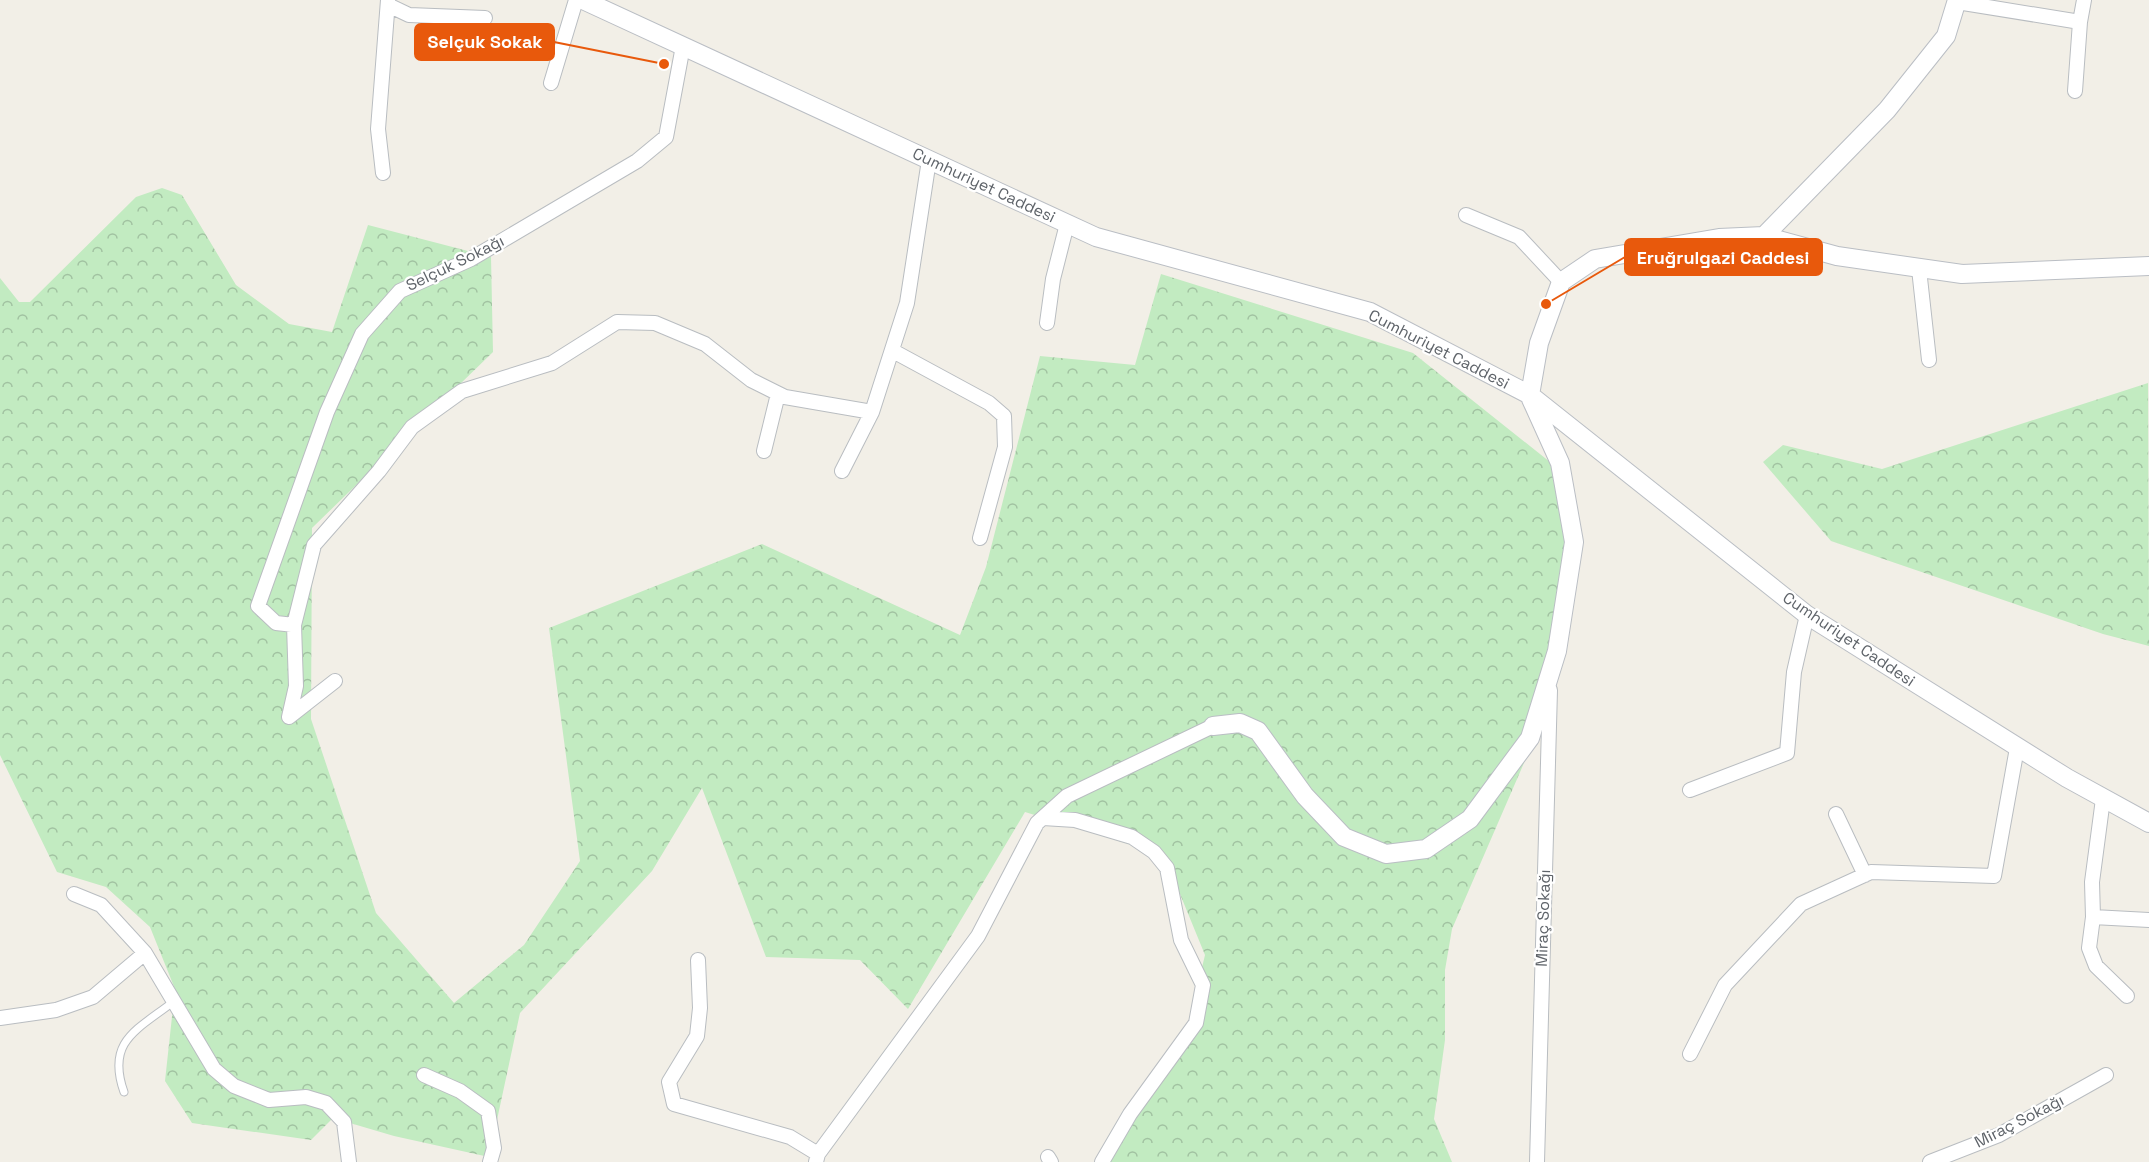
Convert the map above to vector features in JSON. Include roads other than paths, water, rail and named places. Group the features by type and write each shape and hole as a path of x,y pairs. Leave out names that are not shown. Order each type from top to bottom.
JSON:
{"street":[{"path":"552,83 576,0"},
{"name":"Cumhuriyet Caddesi","path":"583,0 1096,237 1370,312 1530,395 1807,615 2017,748 2103,799 2149,823"},
{"path":"2075,91 2080,22 2084,0"},
{"path":"1764,236 1887,110 1946,36 1957,1 2080,22"},
{"path":"383,173 378,129 388,3 409,15 485,18"},
{"name":"Selçuk Sokağı","path":"294,625 276,623 258,606 327,412 362,334 400,291 471,259 637,161 666,137 683,46"},
{"path":"842,471 872,412 907,303 929,160"},
{"path":"1466,215 1519,237 1561,282"},
{"path":"1047,323 1053,279 1067,224"},
{"path":"698,960 700,1008 697,1036 669,1082 674,1104 790,1137 817,1158 978,936 1037,824 1067,796 1213,726 1240,723 1258,731 1305,796 1344,837 1386,854 1426,849 1470,819 1530,738 1557,651 1574,542 1560,463 1530,395 1539,343 1561,282 1595,259 1719,238 1764,236 1837,256 1962,274 2149,266"},
{"path":"1919,269 1929,360"},
{"path":"335,681 290,717 296,686 294,625 314,545 379,471 412,427 462,391 552,363 617,322 656,323 705,344 751,380 778,394 816,404 872,412"},
{"path":"893,351 989,403 1005,417 1005,447 980,538"},
{"path":"764,451 778,394"},
{"path":"1690,790 1787,753 1794,672 1807,615"},
{"name":"Miraç Sokağı","path":"1537,1162 1550,673"},
{"path":"1690,1053 1725,985 1801,904 1871,872 1994,876 2017,748"},
{"path":"2103,799 2092,882 2093,917 2089,948 2096,966 2127,996"},
{"path":"1836,814 1864,875"},
{"path":"1043,818 1076,820 1132,837 1154,852 1167,868 1181,940 1203,985 1196,1023 1130,1113 1102,1162"},
{"path":"74,894 101,905 145,953 214,1069 234,1086 269,1100 306,1097 326,1103 344,1122 349,1162"},
{"path":"2093,917 2149,920"},
{"path":"0,1018 56,1010 93,997 145,953"},
{"path":"424,1075 460,1091 488,1111 494,1148 490,1162"},
{"name":"Miraç Sokağı","path":"1930,1162 1999,1135 2106,1075"}],"lane":[{"path":"124,1092 117,1067 122,1046 132,1034 173,1002"}],"place":[{"name":"Selçuk Sokak","path":"664,64"},
{"name":"Eruğrulgazi Caddesi","path":"1546,304"}]}
